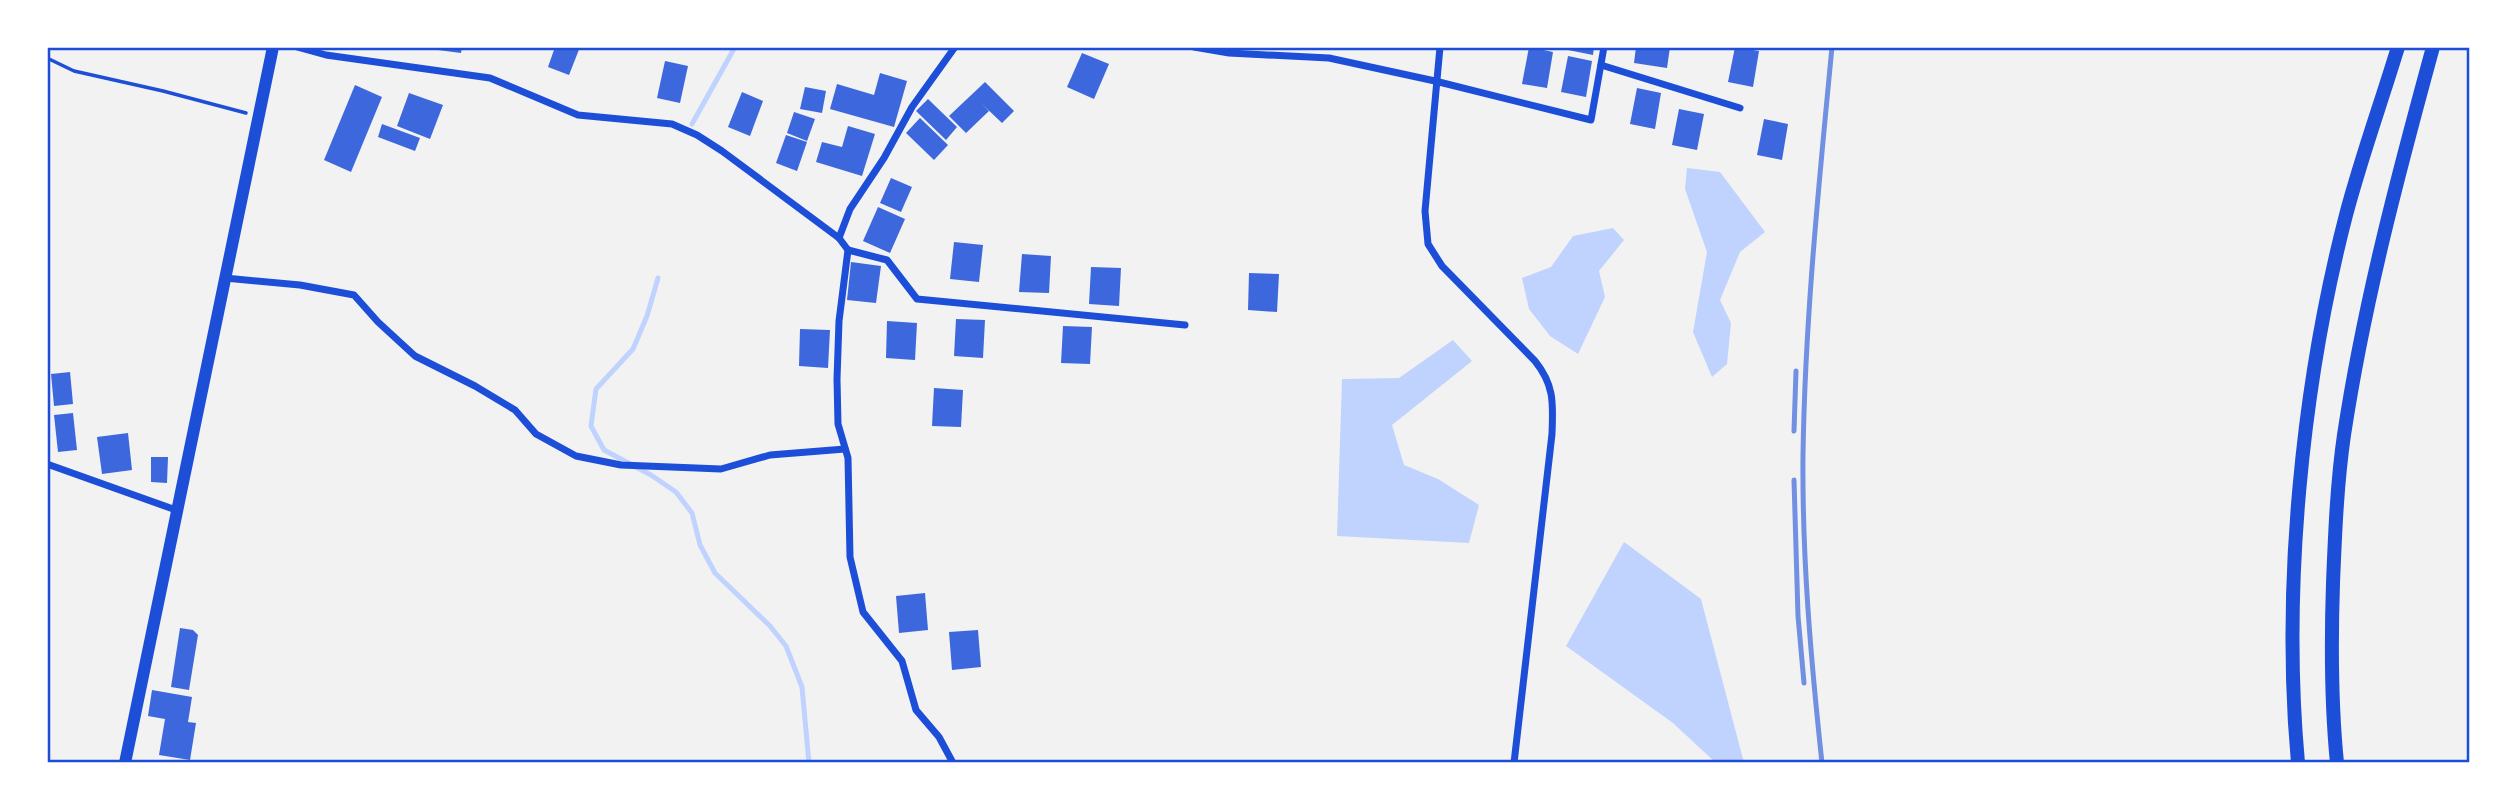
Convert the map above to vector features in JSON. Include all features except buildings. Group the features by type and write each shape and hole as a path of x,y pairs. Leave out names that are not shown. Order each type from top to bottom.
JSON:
{"highway":[{"path":"2298,763 2293,650 2296,539 2307,430 2323,323 2346,214 2398,47"},
{"path":"2337,763 2332,636 2335,536 2344,437 2362,334 2397,178 2433,47"}],"main road":[{"path":"125,763 273,47"}],"street":[{"path":"296,47 326,55 490,78 578,115 672,124 697,135 722,151 839,239 848,250 887,260 917,299 1185,325"},
{"path":"839,239 850,209 884,158 912,107 955,47"},
{"path":"1194,47 1229,53 1329,58 1591,120 1604,47"},
{"path":"1440,47 1425,211 1428,244 1442,266 1535,361 1547,376 1553,399 1552,434 1514,763"},
{"path":"1601,65 1740,108"},
{"path":"848,250 839,321 837,379 838,424 848,458 850,557 863,612 902,661 916,710 939,737 953,763"},
{"path":"225,278 300,285 354,295 378,322 415,356 475,386 515,411 536,434 576,456 621,465 721,469 770,455 845,449"},
{"path":"47,464 176,510"}],"path":[{"path":"47,58 74,71 258,116"}],"water":[{"path":"1687,168 1720,172 1765,232 1740,252 1720,300 1731,323 1727,364 1712,377 1693,332 1707,252 1685,189"},
{"path":"1613,228 1624,240 1599,271 1605,297 1578,354 1550,336 1529,309 1522,278 1551,267 1573,236"},
{"path":"1453,340 1472,361 1392,425 1404,465 1438,479 1479,505 1469,543 1337,536 1342,379 1399,378"},
{"path":"1624,542 1701,599 1744,763 1716,763 1673,723 1566,646"}],"waterway":[{"path":"692,124 735,47"},
{"path":"658,278 647,316 633,349 596,389 591,426 604,450 676,492 692,513 700,545 715,573 770,626 786,646 802,687 809,763"}],"railway":[{"path":"1822,763 1808,609 1803,455 1810,302 1832,47"},
{"path":"1794,431 1796,371"},
{"path":"1794,480 1798,616 1804,683"}]}
